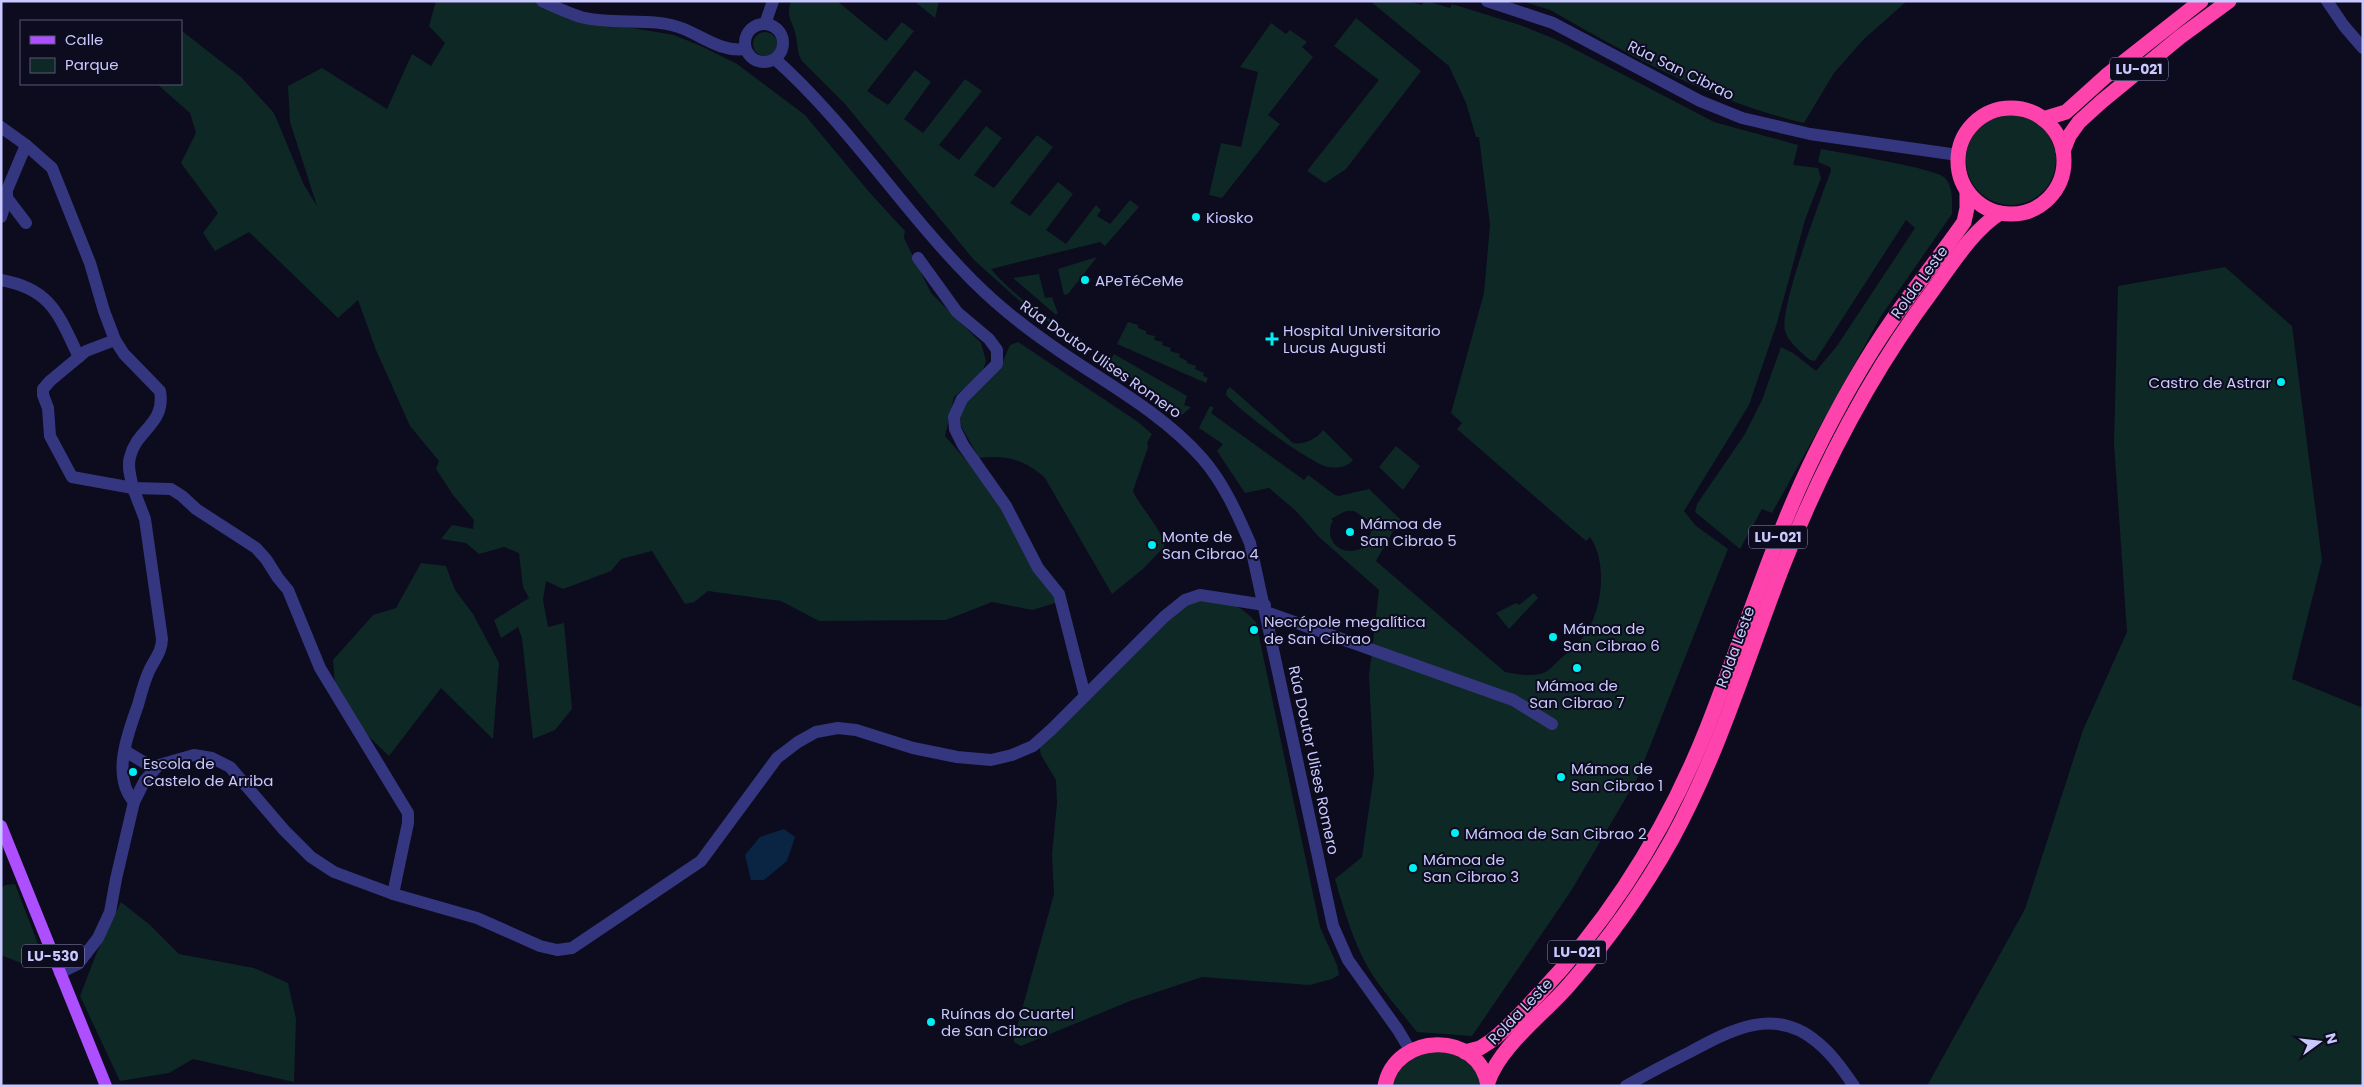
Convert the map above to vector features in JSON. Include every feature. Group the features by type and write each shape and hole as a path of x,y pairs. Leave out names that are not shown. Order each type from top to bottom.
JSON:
{"highway":[{"name":"LU-021","path":"2043,119 2066,112 2120,65 2200,1"},
{"name":"Rolda Leste","path":"2063,151 2069,136 2079,122 2101,102 2180,37 2229,1"},
{"path":"1958,155 1962,140 1971,126 1983,116 1998,110 2013,108 2029,111 2043,119"},
{"name":"Rolda Leste","path":"1958,155 1958,168 1967,191 1976,202 1987,209 2000,213 2015,214 2030,211 2048,199 2061,181 2064,166 2063,151 2052,128 2043,119"},
{"name":"Rolda Leste","path":"1466,1052 1480,1048 1492,1041 1550,983 1599,923 1642,860 1678,794 1696,753 1764,572 1814,456 1861,369 1892,320 1964,222 1967,208 1967,191"},
{"name":"Rolda Leste","path":"1488,1084 1493,1067 1500,1056 1542,1015 1610,936 1664,854 1710,761 1790,547 1838,445 1872,383 1911,320 1981,229 2000,213"},
{"name":"Rolda Leste","path":"1385,1086 1391,1068 1410,1050 1423,1045 1438,1043 1452,1045 1466,1052 1479,1065 1488,1084"}],"main road":[{"name":"LU-530","path":"1,826 106,1086"}],"street":[{"path":"542,1 583,17 665,24 684,29 724,48 734,50 745,49"},
{"path":"765,24 773,1"},
{"name":"Rúa San Cibrao","path":"1487,1 1553,23 1700,101 1742,118 1810,134 1958,155"},
{"path":"2327,1 2344,26 2363,48"},
{"path":"759,24 765,24 776,28 782,38 782,49 775,59 766,62 755,60 745,49 746,37 749,31 759,24"},
{"name":"Rúa Doutor Ulises Romero","path":"775,59 834,116 951,258 998,305 1047,343 1162,419 1203,459 1236,510 1250,543 1266,609 1333,926 1348,960 1410,1050"},
{"path":"1,127 26,145 52,168 90,263 104,311 115,340 133,364 160,391 160,411 130,457 133,488 145,519 162,648 148,672 125,751 123,765 127,794 134,802"},
{"path":"1,217 7,198 7,190 26,145"},
{"path":"7,198 26,223"},
{"path":"918,258 957,312 989,339 997,350 997,364 962,399 954,417 955,429 963,444 1006,506 1038,568 1060,594 1085,696"},
{"path":"1,280 35,291 46,299 54,308 80,357"},
{"path":"115,340 86,351 43,389 43,395 48,408 50,436 72,477 133,488 171,489 182,496 196,510 256,548 288,590 320,668 408,813 408,823 393,894"},
{"path":"60,973 78,964 98,938 110,912 134,802 145,780 159,765 194,755 212,758 230,767 284,830 311,856 334,872 393,894 477,918 540,946 557,950 572,948 701,861 777,758 798,742 816,732 838,728 856,730 913,748 957,757 990,760 1012,755 1033,746 1164,617 1185,600 1200,595 1266,609 1513,700 1552,724"},
{"path":"125,751 155,769"},
{"path":"1626,1086 1732,1030 1758,1023 1791,1027 1816,1041 1837,1061 1854,1086"}],"green space":[{"path":"436,1 534,1 586,20 674,35 701,46 737,64 805,115 870,193 905,231 904,238 931,293 981,343 986,361 982,373 954,397 945,436 989,486 1059,602 1032,610 992,602 946,620 819,621 781,601 708,591 694,602 685,604 652,551 621,559 611,571 563,589 546,581 543,600 548,627 564,623 572,709 555,730 533,739 522,638 518,627 501,638 494,620 529,598 523,587 519,553 504,547 479,554 466,543 441,539 452,525 473,529 474,520 453,495 436,469 439,461 410,426 376,350 358,300 338,318 249,232 215,251 203,233 218,213 181,163 196,133 190,113 158,85 182,85 182,31 241,77 274,113 304,185 317,206 290,122 288,86 322,68 387,109 412,54 431,66 445,43 429,26"},
{"path":"791,1 837,1 886,41 902,22 914,31 867,91 888,105 915,70 931,82 904,119 923,133 965,79 982,91 939,145 959,160 986,126 1002,138 974,175 994,188 1037,135 1053,147 1010,203 1030,216 1058,182 1073,194 1046,230 1066,244 1096,205 1101,210 1097,216 1110,224 1130,200 1139,207 1105,246 1100,242 991,269 1011,290 1034,308 1082,339 1080,344 1022,303 974,260 845,104 802,61 789,16"},
{"path":"914,1 939,1 935,18"},
{"path":"1370,1 1409,1 1422,5 1424,1 1427,1 1450,8 1452,4 1520,25 1557,40 1714,122 1798,145 1793,165 1818,168 1821,178 1805,220 1777,323 1749,405 1684,511 1696,526 1728,549 1637,779 1571,891 1472,1036 1417,1032 1369,970 1351,930 1335,879 1362,857 1374,774 1369,676 1379,590 1319,537 1296,511 1269,488 1245,493 1217,451 1223,444 1199,428 1210,406 1214,408 1211,413 1304,480 1308,475 1339,496 1369,489 1400,519 1376,561 1505,672 1529,675 1545,672 1576,646 1588,631 1598,605 1601,575 1600,561 1590,537 1586,541 1457,429 1462,423 1451,413 1484,293 1490,225 1479,137 1476,137 1466,103 1449,66","holes":["1346,511 1354,511 1368,520 1371,533 1363,549 1348,551 1336,546 1332,541 1330,528 1333,520 1331,519"]},
{"path":"1522,1 1907,1 1864,39 1834,73 1804,123 1737,103 1705,90 1611,44 1550,10"},
{"path":"1356,18 1421,71 1346,169 1325,183 1307,171 1379,80 1334,46"},
{"path":"1271,23 1286,34 1290,30 1307,42 1302,47 1313,57 1268,115 1280,124 1222,198 1209,195 1221,143 1241,147 1258,72 1240,67"},
{"path":"760,32 770,32 777,39 777,49 770,56 760,56 753,49 753,39"},
{"path":"2002,115 2020,115 2036,122 2049,135 2056,151 2056,169 2049,185 2036,198 2020,205 2002,205 1986,198 1973,185 1966,169 1966,151 1973,135 1986,122"},
{"path":"1821,149 1906,165 1936,173 1944,177 1951,190 1952,214 1881,316 1772,513 1762,509 1740,549 1695,512 1697,504 1745,434 1762,400 1781,347 1793,353 1816,371 1837,346 1915,228 1906,220 1815,361 1810,360 1789,339 1785,331 1785,319 1788,300 1802,252 1831,171 1830,167 1818,162"},
{"path":"1097,257 1068,294 1064,295 1058,269"},
{"path":"2225,267 2292,326 2322,560 2292,679 2363,708 2363,1086 1927,1086 2025,909 2083,730 2127,632 2114,444 2118,286"},
{"path":"1039,274 1045,298 1052,297 1058,314 1055,314 1013,278"},
{"path":"1128,322 1138,325 1138,328 1146,331 1146,334 1155,336 1154,340 1163,342 1162,345 1171,348 1170,351 1180,354 1179,357 1187,361 1187,363 1196,366 1195,369 1204,373 1203,376 1208,378 1206,383 1117,344"},
{"path":"1018,342 1138,422 1152,434 1147,443 1148,447 1133,491 1161,535 1164,547 1143,569 1112,594 1045,478 1030,466 1014,460 998,457 979,458 961,426 960,417 965,403 1000,368 1010,345"},
{"path":"1114,354 1187,396 1184,405 1191,407 1182,415 1158,396 1109,363"},
{"path":"1230,387 1293,443 1310,441 1323,430 1353,460 1345,466 1332,468 1306,456 1275,436 1245,413 1226,395"},
{"path":"1396,446 1420,466 1403,490 1379,467"},
{"path":"421,563 446,566 455,590 473,614 499,663 493,739 441,688 389,756 362,730 335,683 333,660 373,615 396,608"},
{"path":"1534,593 1538,598 1509,629 1496,613 1516,603 1519,605"},
{"path":"1204,599 1238,607 1256,622 1320,927 1337,965 1339,975 1310,985 1202,977 1130,1001 1021,1046 1014,1042 1014,1038 1054,894 1052,854 1057,803 1056,780 1041,755 1039,745 1138,647 1189,602"},
{"path":"15,884 43,957 37,963 21,963 1,955 1,889 5,885"},
{"path":"121,902 150,925 179,954 254,968 288,983 296,1019 294,1082 193,1059 169,1073 120,1081 80,996 97,952"},
{"path":"1438,1050 1453,1054 1471,1066 1479,1078 1481,1086 1393,1086 1399,1071 1410,1061 1423,1054"}],"water":[{"path":"784,829 795,837 787,861 764,880 751,880 745,855 760,837"}],"place":[{"name":"Kiosko","path":"1196,217"},
{"name":"APeTéCeMe","path":"1085,280"},
{"name":"Hospital Universitario Lucus Augusti","path":"1272,339"},
{"name":"Castro de Astrar","path":"2281,382"},
{"name":"Mámoa de San Cibrao 5","path":"1350,532"},
{"name":"Monte de San Cibrao 4","path":"1152,545"},
{"name":"Necrópole megalítica de San Cibrao","path":"1254,630"},
{"name":"Mámoa de San Cibrao 6","path":"1553,637"},
{"name":"Mámoa de San Cibrao 7","path":"1577,668"},
{"name":"Escola de Castelo de Arriba","path":"133,772"},
{"name":"Mámoa de San Cibrao 1","path":"1561,777"},
{"name":"Mámoa de San Cibrao 2","path":"1455,833"},
{"name":"Mámoa de San Cibrao 3","path":"1413,868"},
{"name":"Ruínas do Cuartel de San Cibrao","path":"931,1022"}]}
